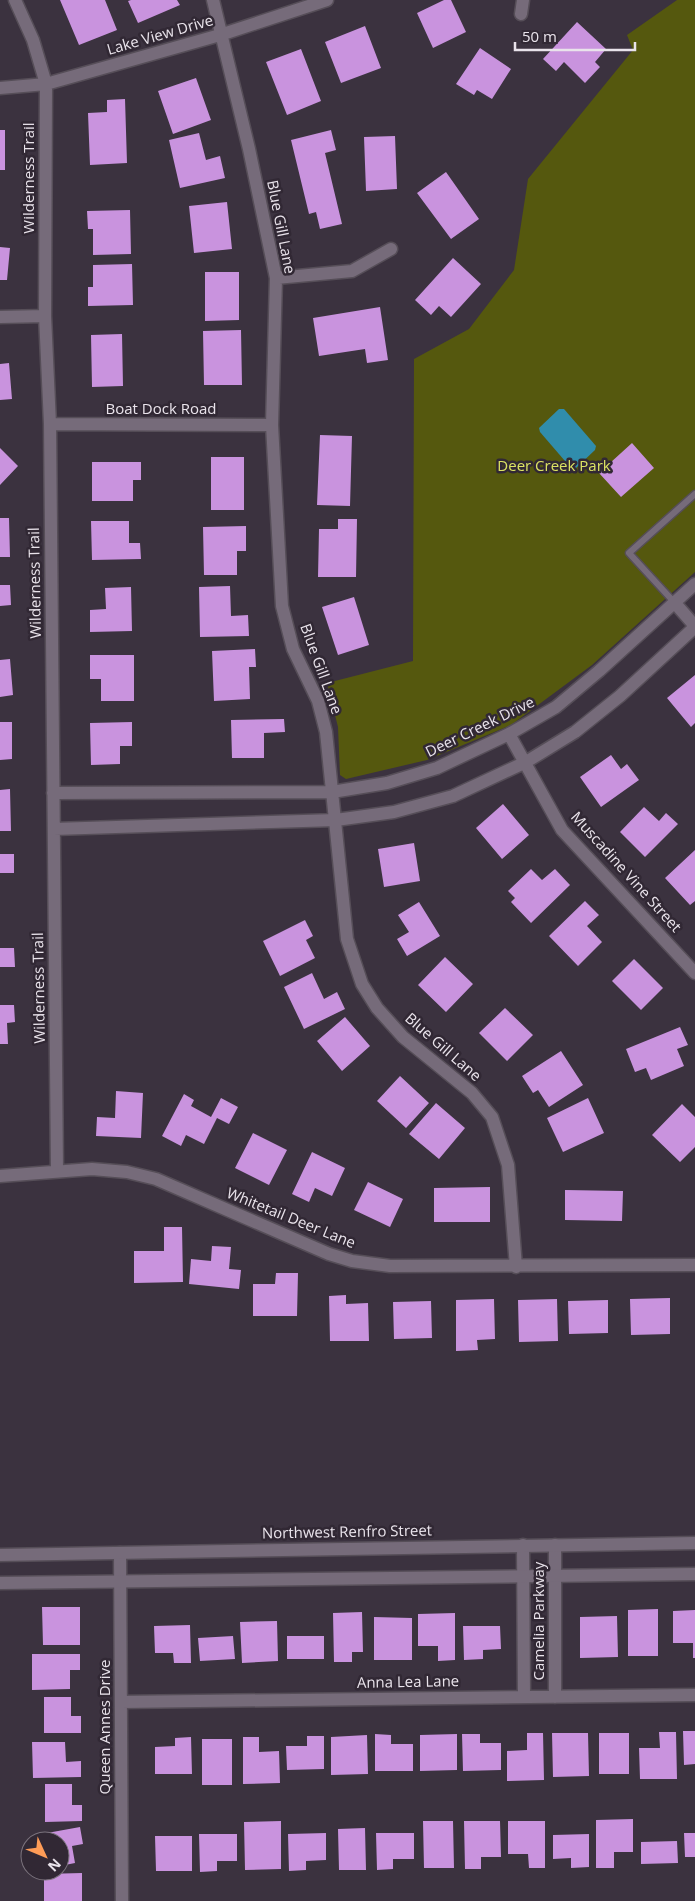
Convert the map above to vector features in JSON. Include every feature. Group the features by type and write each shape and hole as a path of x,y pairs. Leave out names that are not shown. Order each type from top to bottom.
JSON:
{"street":[{"name":"Wilderness Trail","path":"15,0 33,40 46,84 45,316 50,424 58,1171"},
{"name":"Blue Gill Lane","path":"213,0 249,150 276,278 272,425 282,606 293,649 318,701 326,732 347,939 362,984 377,1008 403,1037 472,1093 492,1116 508,1165 516,1267"},
{"name":"Lake View Drive","path":"0,88 46,84 220,35 327,0"},
{"path":"521,14 523,0"},
{"path":"276,278 352,272 391,250"},
{"path":"0,317 45,316"},
{"name":"Boat Dock Road","path":"50,424 272,425"},
{"name":"Deer Creek Drive","path":"54,793 332,792 387,783 437,768 509,734 556,707 599,671 695,584"},
{"path":"54,829 336,820 394,812 453,796 526,762 575,732 620,696 695,626 674,602"},
{"name":"Muscadine Vine Street","path":"509,734 562,830 695,973"},
{"name":"Whitetail Deer Lane","path":"0,1176 92,1169 127,1172 156,1179 329,1254 352,1261 390,1266 695,1265"},
{"name":"Northwest Renfro Street","path":"0,1556 695,1543"},
{"name":"Camelia Parkway","path":"523,1545 524,1697"},
{"name":"Camelia Parkway","path":"555,1545 555,1697"},
{"name":"Queen Annes Drive","path":"120,1553 122,1901"},
{"path":"0,1583 695,1574"},
{"name":"Anna Lea Lane","path":"121,1702 695,1695"}],"lane":[{"path":"674,602 629,553 695,494"}],"green space":[{"name":"Deer Creek Park","path":"677,0 695,0 695,572 592,665 511,725 427,760 346,779 340,775 338,727 327,683 413,661 414,359 469,329 514,270 528,179 633,50 627,35"}],"water":[{"path":"559,409 564,409 596,446 595,450 576,468 571,468 540,432 539,428"}],"building":[{"path":"60,0 105,0 117,30 79,45"},
{"path":"177,0 180,5 138,23 128,1"},
{"path":"444,0 451,0 466,32 433,48 417,13"},
{"path":"577,22 606,49 595,62 600,67 585,83 564,62 556,71 543,59"},
{"path":"365,26 381,68 341,83 325,42"},
{"path":"480,48 511,69 492,99 477,90 474,95 456,84"},
{"path":"301,49 321,101 287,115 266,62"},
{"path":"196,78 211,120 173,134 158,91"},
{"path":"125,99 127,163 90,165 88,113 107,112 107,100"},
{"path":"0,130 5,130 5,170 0,170"},
{"path":"331,130 336,150 325,153 342,224 320,229 316,212 309,214 291,140"},
{"path":"199,133 206,160 220,156 225,178 180,188 169,140"},
{"path":"395,136 397,189 366,191 364,137"},
{"path":"446,172 479,219 451,239 417,193"},
{"path":"227,202 232,249 194,253 189,206"},
{"path":"130,210 131,254 93,255 93,229 88,229 87,211"},
{"path":"0,247 10,248 7,280 0,280"},
{"path":"453,258 481,284 451,317 439,306 431,315 415,300"},
{"path":"132,264 133,305 88,306 88,287 93,287 93,265"},
{"path":"205,272 239,272 239,320 205,321"},
{"path":"380,307 388,360 367,363 365,349 319,356 313,318"},
{"path":"241,330 242,385 204,385 203,331"},
{"path":"122,334 123,386 92,387 91,335"},
{"path":"9,363 12,399 0,400 0,364"},
{"path":"320,435 352,436 350,506 317,505"},
{"path":"632,443 654,468 621,497 599,473"},
{"path":"0,448 18,466 0,485"},
{"path":"211,457 244,457 244,510 211,510"},
{"path":"92,462 141,462 141,480 133,480 133,501 92,501"},
{"path":"0,518 9,518 10,557 0,557"},
{"path":"338,519 357,519 356,577 318,577 319,529 338,529"},
{"path":"91,521 129,521 129,543 140,543 141,559 92,560"},
{"path":"246,526 246,551 237,551 237,575 204,575 203,527"},
{"path":"0,585 10,585 11,605 0,606"},
{"path":"230,586 231,616 248,615 249,636 200,637 199,587"},
{"path":"131,587 132,631 90,632 90,610 106,609 105,588"},
{"path":"354,597 369,645 338,655 322,607"},
{"path":"255,649 256,667 249,667 250,699 214,701 212,651"},
{"path":"90,655 134,655 134,701 101,701 101,679 90,679"},
{"path":"10,659 13,695 0,697 0,660"},
{"path":"695,675 695,723 691,727 667,698"},
{"path":"284,719 285,732 264,733 264,758 232,758 231,720"},
{"path":"0,722 12,722 12,759 0,760"},
{"path":"132,722 132,746 120,746 120,764 91,765 90,723"},
{"path":"611,755 621,769 627,764 639,780 601,807 580,777"},
{"path":"10,789 11,831 0,831 0,790"},
{"path":"503,804 529,835 502,859 476,828"},
{"path":"644,807 659,821 666,813 678,824 645,857 620,832"},
{"path":"414,843 420,881 384,887 378,849"},
{"path":"695,850 695,901 690,905 665,878"},
{"path":"0,854 14,854 14,873 0,873"},
{"path":"531,869 542,880 555,869 570,885 531,923 511,902 515,898 508,891"},
{"path":"585,901 599,915 587,926 602,942 578,966 549,936"},
{"path":"419,902 440,936 407,956 397,939 409,932 398,915"},
{"path":"305,920 313,936 306,940 315,958 280,976 263,941"},
{"path":"0,948 14,948 15,967 0,967"},
{"path":"445,957 473,984 446,1012 418,985"},
{"path":"634,959 663,988 641,1010 612,981"},
{"path":"312,973 324,999 337,992 345,1009 304,1029 284,987"},
{"path":"0,1005 14,1005 15,1022 7,1023 8,1044 0,1044"},
{"path":"505,1008 533,1035 507,1061 479,1033"},
{"path":"345,1017 370,1046 342,1071 317,1041"},
{"path":"680,1027 688,1045 677,1049 684,1066 651,1080 646,1068 635,1072 626,1049"},
{"path":"561,1051 583,1085 549,1107 538,1090 533,1093 522,1076"},
{"path":"400,1076 429,1103 406,1128 377,1101"},
{"path":"116,1091 143,1093 141,1138 96,1136 97,1117 115,1118"},
{"path":"184,1094 194,1100 191,1106 211,1117 221,1098 238,1107 229,1124 217,1118 204,1144 186,1135 181,1146 162,1136"},
{"path":"588,1098 604,1133 563,1152 547,1118"},
{"path":"436,1103 465,1128 439,1159 409,1134"},
{"path":"682,1104 695,1117 695,1147 680,1162 652,1135"},
{"path":"253,1133 287,1150 269,1185 235,1168"},
{"path":"312,1152 345,1168 332,1196 315,1188 309,1202 292,1194"},
{"path":"368,1182 403,1199 390,1227 354,1210"},
{"path":"490,1187 490,1222 434,1222 434,1188"},
{"path":"565,1190 623,1191 622,1221 565,1220"},
{"path":"164,1227 182,1227 183,1282 134,1283 134,1251 164,1251"},
{"path":"212,1246 231,1247 229,1269 241,1270 239,1289 189,1284 191,1259 211,1261"},
{"path":"276,1273 298,1273 297,1316 253,1316 253,1284 275,1284"},
{"path":"346,1295 346,1304 368,1303 369,1341 330,1341 329,1296"},
{"path":"670,1298 670,1334 631,1335 630,1299"},
{"path":"494,1299 495,1339 477,1340 478,1350 456,1351 456,1300"},
{"path":"557,1299 558,1341 519,1342 518,1300"},
{"path":"608,1300 608,1333 569,1334 568,1301"},
{"path":"431,1301 432,1338 394,1339 393,1302"},
{"path":"42,1607 80,1607 80,1645 43,1645"},
{"path":"658,1609 658,1656 628,1656 628,1610"},
{"path":"695,1610 695,1658 693,1658 693,1643 673,1643 673,1611"},
{"path":"362,1612 363,1652 352,1652 352,1662 334,1662 333,1613"},
{"path":"455,1613 455,1660 438,1661 438,1646 418,1646 418,1614"},
{"path":"617,1616 618,1657 580,1658 580,1617"},
{"path":"374,1617 412,1618 412,1660 374,1660"},
{"path":"277,1621 278,1661 242,1663 240,1622"},
{"path":"190,1625 191,1663 174,1663 173,1653 155,1653 154,1626"},
{"path":"463,1626 500,1626 501,1649 483,1650 483,1659 464,1660"},
{"path":"233,1636 235,1659 200,1661 198,1638"},
{"path":"287,1636 324,1636 324,1659 287,1659"},
{"path":"32,1654 80,1654 80,1670 70,1670 70,1689 32,1690"},
{"path":"44,1697 71,1697 71,1716 81,1716 81,1733 44,1733"},
{"path":"683,1731 695,1731 695,1764 684,1765"},
{"path":"659,1732 676,1732 677,1779 640,1779 639,1748 660,1748"},
{"path":"527,1733 543,1733 544,1780 507,1781 507,1751 527,1750"},
{"path":"552,1733 588,1733 589,1776 553,1777"},
{"path":"599,1733 629,1733 629,1774 599,1774"},
{"path":"375,1734 391,1735 391,1744 413,1744 413,1771 375,1771"},
{"path":"457,1734 457,1770 420,1771 420,1735"},
{"path":"462,1734 480,1734 480,1743 501,1743 501,1770 463,1771"},
{"path":"367,1735 368,1774 331,1775 331,1737"},
{"path":"307,1736 324,1736 324,1769 287,1770 286,1746 307,1746"},
{"path":"191,1737 192,1774 155,1774 155,1747 175,1746 175,1738"},
{"path":"243,1737 259,1737 259,1752 279,1751 280,1783 243,1784"},
{"path":"202,1739 232,1739 232,1785 202,1785"},
{"path":"32,1742 65,1742 66,1762 81,1761 81,1777 33,1778"},
{"path":"45,1784 72,1784 72,1805 82,1805 82,1821 45,1822"},
{"path":"633,1819 633,1852 614,1852 614,1868 596,1868 596,1820"},
{"path":"281,1821 281,1869 245,1870 244,1822"},
{"path":"423,1821 453,1821 454,1868 424,1868"},
{"path":"464,1821 500,1821 501,1857 481,1857 481,1869 465,1869"},
{"path":"508,1821 545,1821 545,1868 529,1868 528,1854 508,1854"},
{"path":"80,1827 83,1844 72,1846 75,1863 70,1864 70,1831 58,1831"},
{"path":"365,1828 366,1870 339,1870 338,1829"},
{"path":"326,1833 326,1860 306,1861 306,1870 289,1871 288,1834"},
{"path":"376,1833 414,1833 414,1859 393,1859 393,1869 377,1870"},
{"path":"684,1833 695,1833 695,1857 685,1857"},
{"path":"199,1834 237,1834 237,1861 217,1861 217,1871 200,1872"},
{"path":"589,1834 589,1867 571,1868 571,1858 553,1859 553,1835"},
{"path":"155,1836 192,1836 192,1871 156,1871"},
{"path":"677,1841 678,1863 641,1864 641,1842"},
{"path":"70,1873 82,1873 82,1901 44,1901 44,1881 70,1881"}]}
